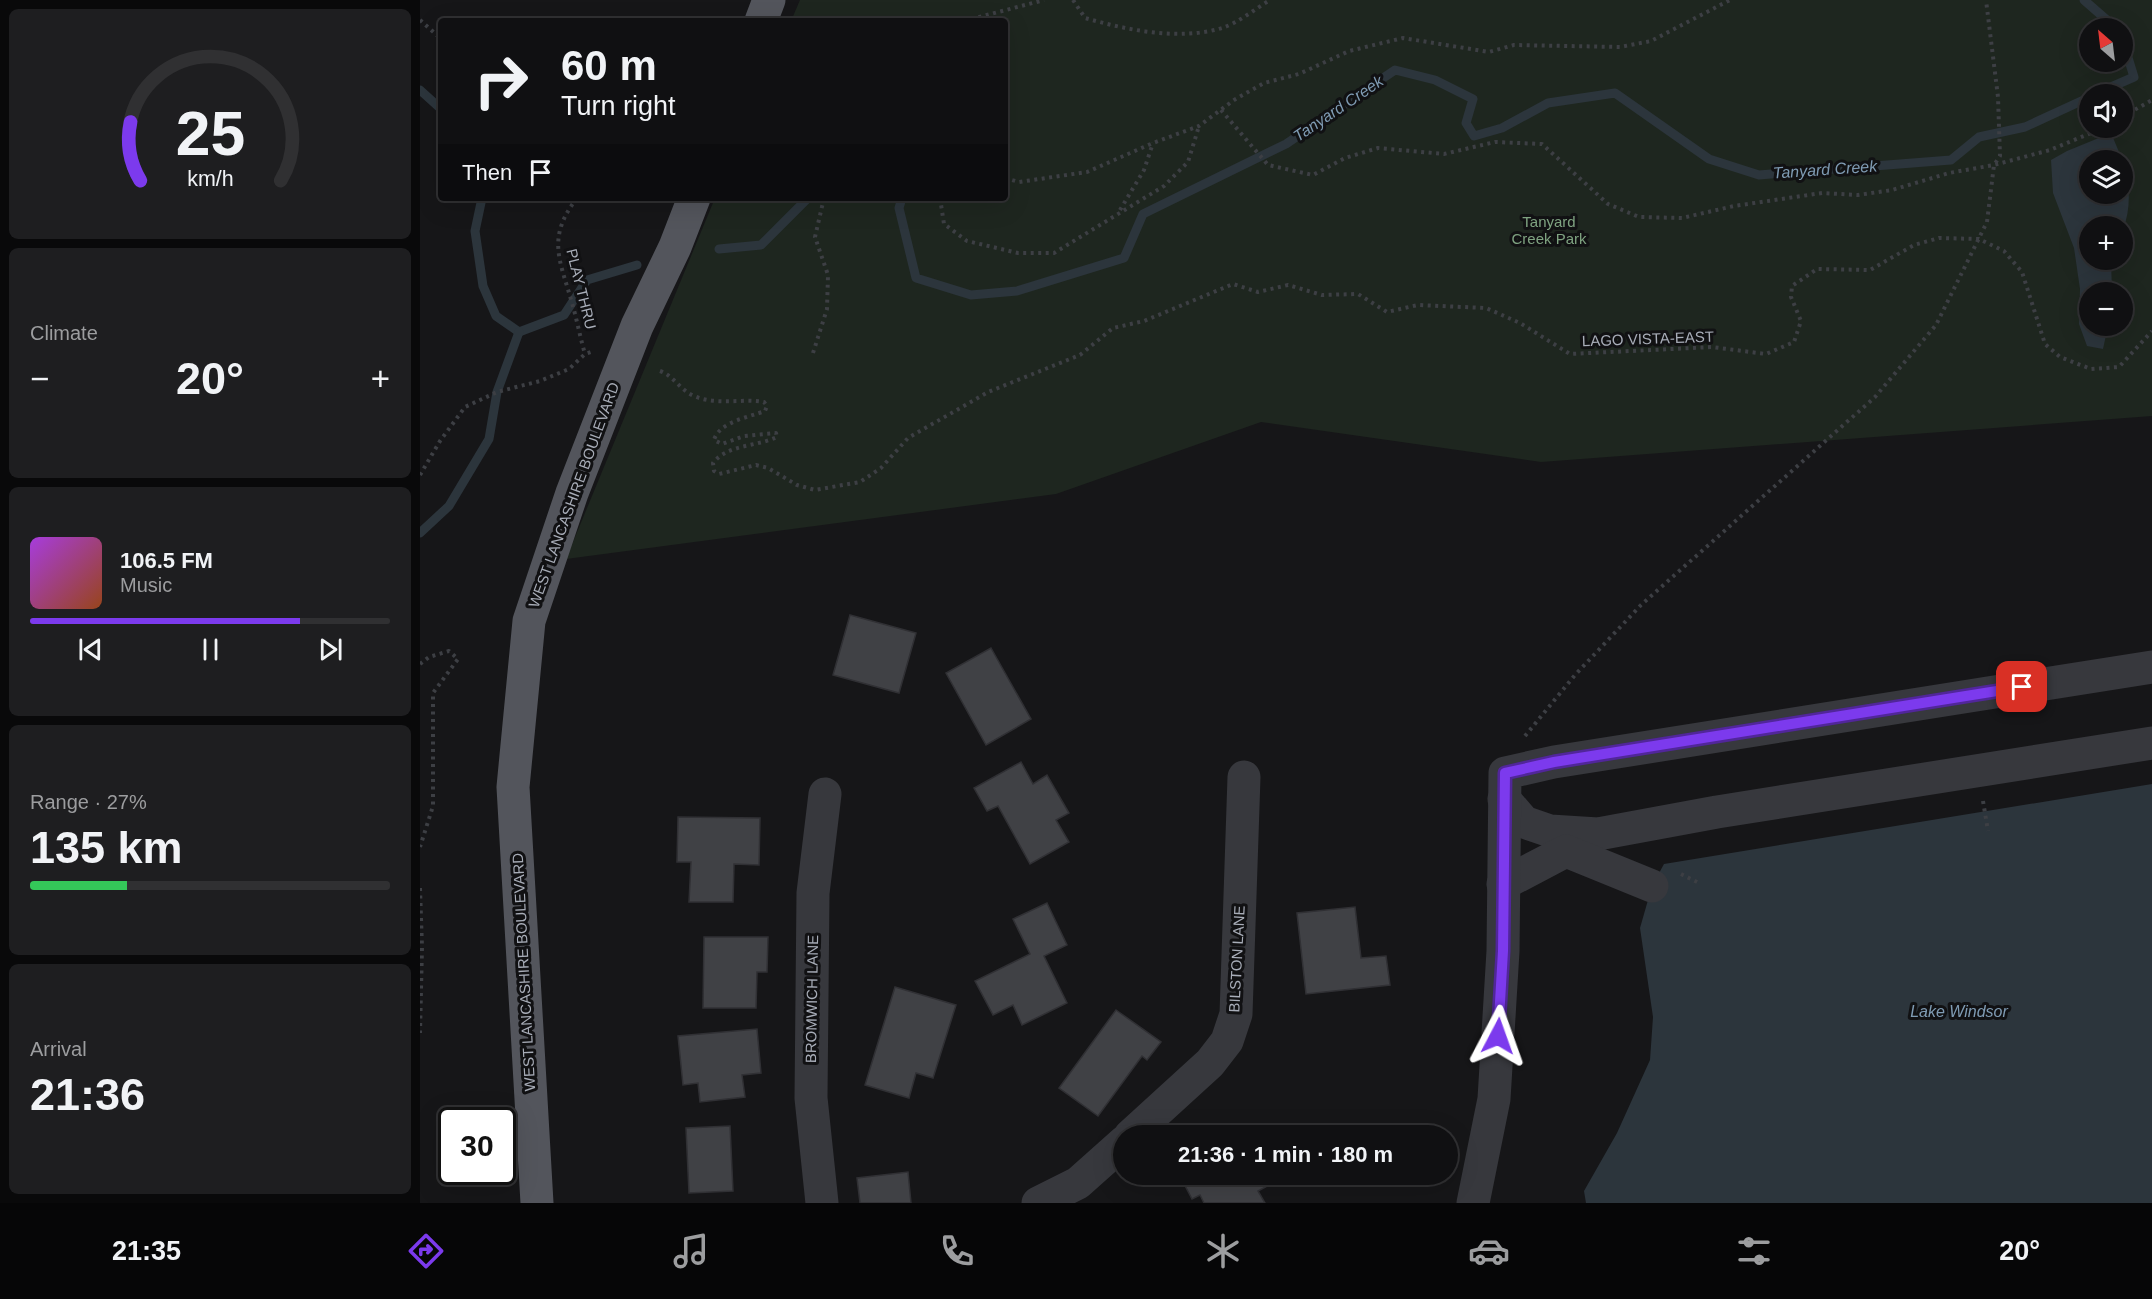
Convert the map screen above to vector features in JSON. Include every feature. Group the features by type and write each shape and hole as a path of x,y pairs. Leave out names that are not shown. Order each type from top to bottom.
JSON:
{"main road":[{"path":"762,18 769,0"},
{"name":"WEST LANCASHIRE BOULEVARD","path":"537,1203 513,787 529,621 572,493 636,326 675,248 693,201"}],"street":[{"path":"1504,786 1572,759 2152,667"},
{"path":"1504,786 1524,822 1550,831 1598,834 1717,812 2152,743"},
{"name":"BILSTON LANE","path":"1142,1125 1210,1063 1227,1041 1236,1014 1244,777"},
{"path":"1473,1203 1494,1099 1503,951 1504,786"},
{"name":"BROMWICH LANE","path":"822,1203 811,1098 813,893 825,794"},
{"path":"1503,884 1566,851 1652,886"},
{"path":"1038,1203 1078,1183 1113,1152"}],"path":[{"path":"975,18 1044,0"},
{"path":"1073,0 1085,18 1126,30 1174,33 1222,27 1270,0"},
{"path":"1008,179 1019,182 1087,172 1199,126 1264,83 1299,74 1350,51 1403,38 1489,52 1514,45 1620,47 1652,41 1730,0"},
{"path":"1504,786 1530,727 1641,605 1875,397 1936,325 1988,222 1994,165 2000,156 1998,98 1986,0"},
{"path":"420,20 438,36"},
{"path":"2133,111 2152,100"},
{"path":"1221,110 1268,165 1313,175 1346,158 1378,148 1443,154 1495,142 1542,144 1608,204 1639,218 1682,218 1734,206 1822,193 1869,194 1949,173 1994,165 2050,150 2079,138"},
{"path":"940,201 944,224 967,241 1018,253 1054,253 1120,210 1164,186 1188,162 1199,126"},
{"path":"1120,210 1144,170 1153,143"},
{"name":"PLAY THRU","path":"575,201 568,209 557,236 557,256 585,354"},
{"path":"813,353 827,309 828,275 815,237 823,201"},
{"name":"LAGO VISTA-EAST","path":"660,371 669,374 683,390 695,396 728,402 759,401 764,402 767,406 765,411 728,424 716,434 714,440 722,444 763,432 776,433 777,437 764,444 735,448 718,457 713,463 714,471 719,474 756,465 768,468 797,485 815,490 860,482 880,468 908,438 988,392 1080,355 1113,328 1144,321 1233,284 1258,292 1288,285 1322,295 1358,294 1387,312 1418,305 1486,308 1528,327 1570,354 1712,347 1766,354 1794,342 1801,321 1791,297 1792,286 1817,268 1870,270 1914,245 1939,238 1979,239 2004,251 2022,272 2033,314 2045,344 2060,357 2091,369 2119,367 2152,331"},
{"path":"420,475 440,441 465,407 497,392 540,381 569,369 585,354 591,352"},
{"path":"420,664 429,657 449,651 458,659 433,693 433,806 420,847"},
{"path":"1983,800 1988,831"},
{"path":"420,888 422,947 420,1033"}],"green space":[{"name":"Tanyard Creek Park","path":"800,0 2152,0 2152,416 1541,462 1261,422 1056,494 566,559 714,201 1008,201 1008,18 792,18"}],"water":[{"path":"2099,138 2113,138 2118,150 2079,150 2079,204 2129,204 2127,216 2079,216 2079,270 2111,270 2112,282 2079,282 2074,248 2053,193 2051,160"},
{"path":"2083,336 2106,336 2103,349 2087,346"},
{"name":"Lake Windsor","path":"2152,784 2152,1203 1586,1203 1584,1191 1617,1133 1650,1060 1653,1017 1640,928 1652,886 1664,864"}],"building":[{"path":"850,615 916,633 899,693 833,675"},
{"path":"991,648 1031,719 986,745 946,673"},
{"path":"1021,762 1033,784 1047,775 1069,813 1056,820 1069,842 1030,864 998,806 987,811 974,788"},
{"path":"678,817 760,818 759,865 734,864 733,902 689,902 691,862 677,862"},
{"path":"1047,903 1067,945 1044,956 1067,1003 1022,1025 1013,1005 993,1015 975,981 1030,954 1013,919"},
{"path":"1355,907 1361,958 1386,956 1390,985 1306,994 1297,913"},
{"path":"704,937 768,937 767,972 757,972 756,1008 703,1008"},
{"path":"895,987 956,1005 933,1078 916,1073 909,1098 865,1085"},
{"path":"1116,1010 1161,1042 1147,1060 1142,1056 1098,1116 1059,1088"},
{"path":"757,1029 761,1073 742,1075 745,1097 700,1102 698,1083 683,1085 678,1036"},
{"path":"730,1126 733,1191 689,1193 686,1128"},
{"path":"908,1172 911,1203 860,1203 857,1178"},
{"path":"1185,1185 1269,1185 1258,1191 1265,1203 1204,1203 1200,1195 1192,1199"}],"waterway":[{"name":"Tanyard Creek","path":"2084,0 2105,18"},
{"name":"Tanyard Creek","path":"901,201 899,208 916,278 971,295 1017,291 1124,258 1143,214 1286,144 1395,70 1435,80 1473,99 1466,123 1474,136 1502,128 1548,103 1615,93 1709,159 1759,175 1951,160 1979,137 2025,127 2079,102"},
{"name":"Tanyard Creek","path":"2118,84 2134,77 2132,72"},
{"name":"Tanyard Creek","path":"420,90 438,106"},
{"name":"Tanyard Creek","path":"481,201 475,231 483,286 496,316 519,332 564,315 587,280 637,265"},
{"name":"Tanyard Creek","path":"719,249 761,245 805,201"},
{"path":"420,533 449,506 489,439 497,392 519,332"}],"route":[{"path":"1498,1036 1503,951 1505,773 1554,762 2022,687"}]}
